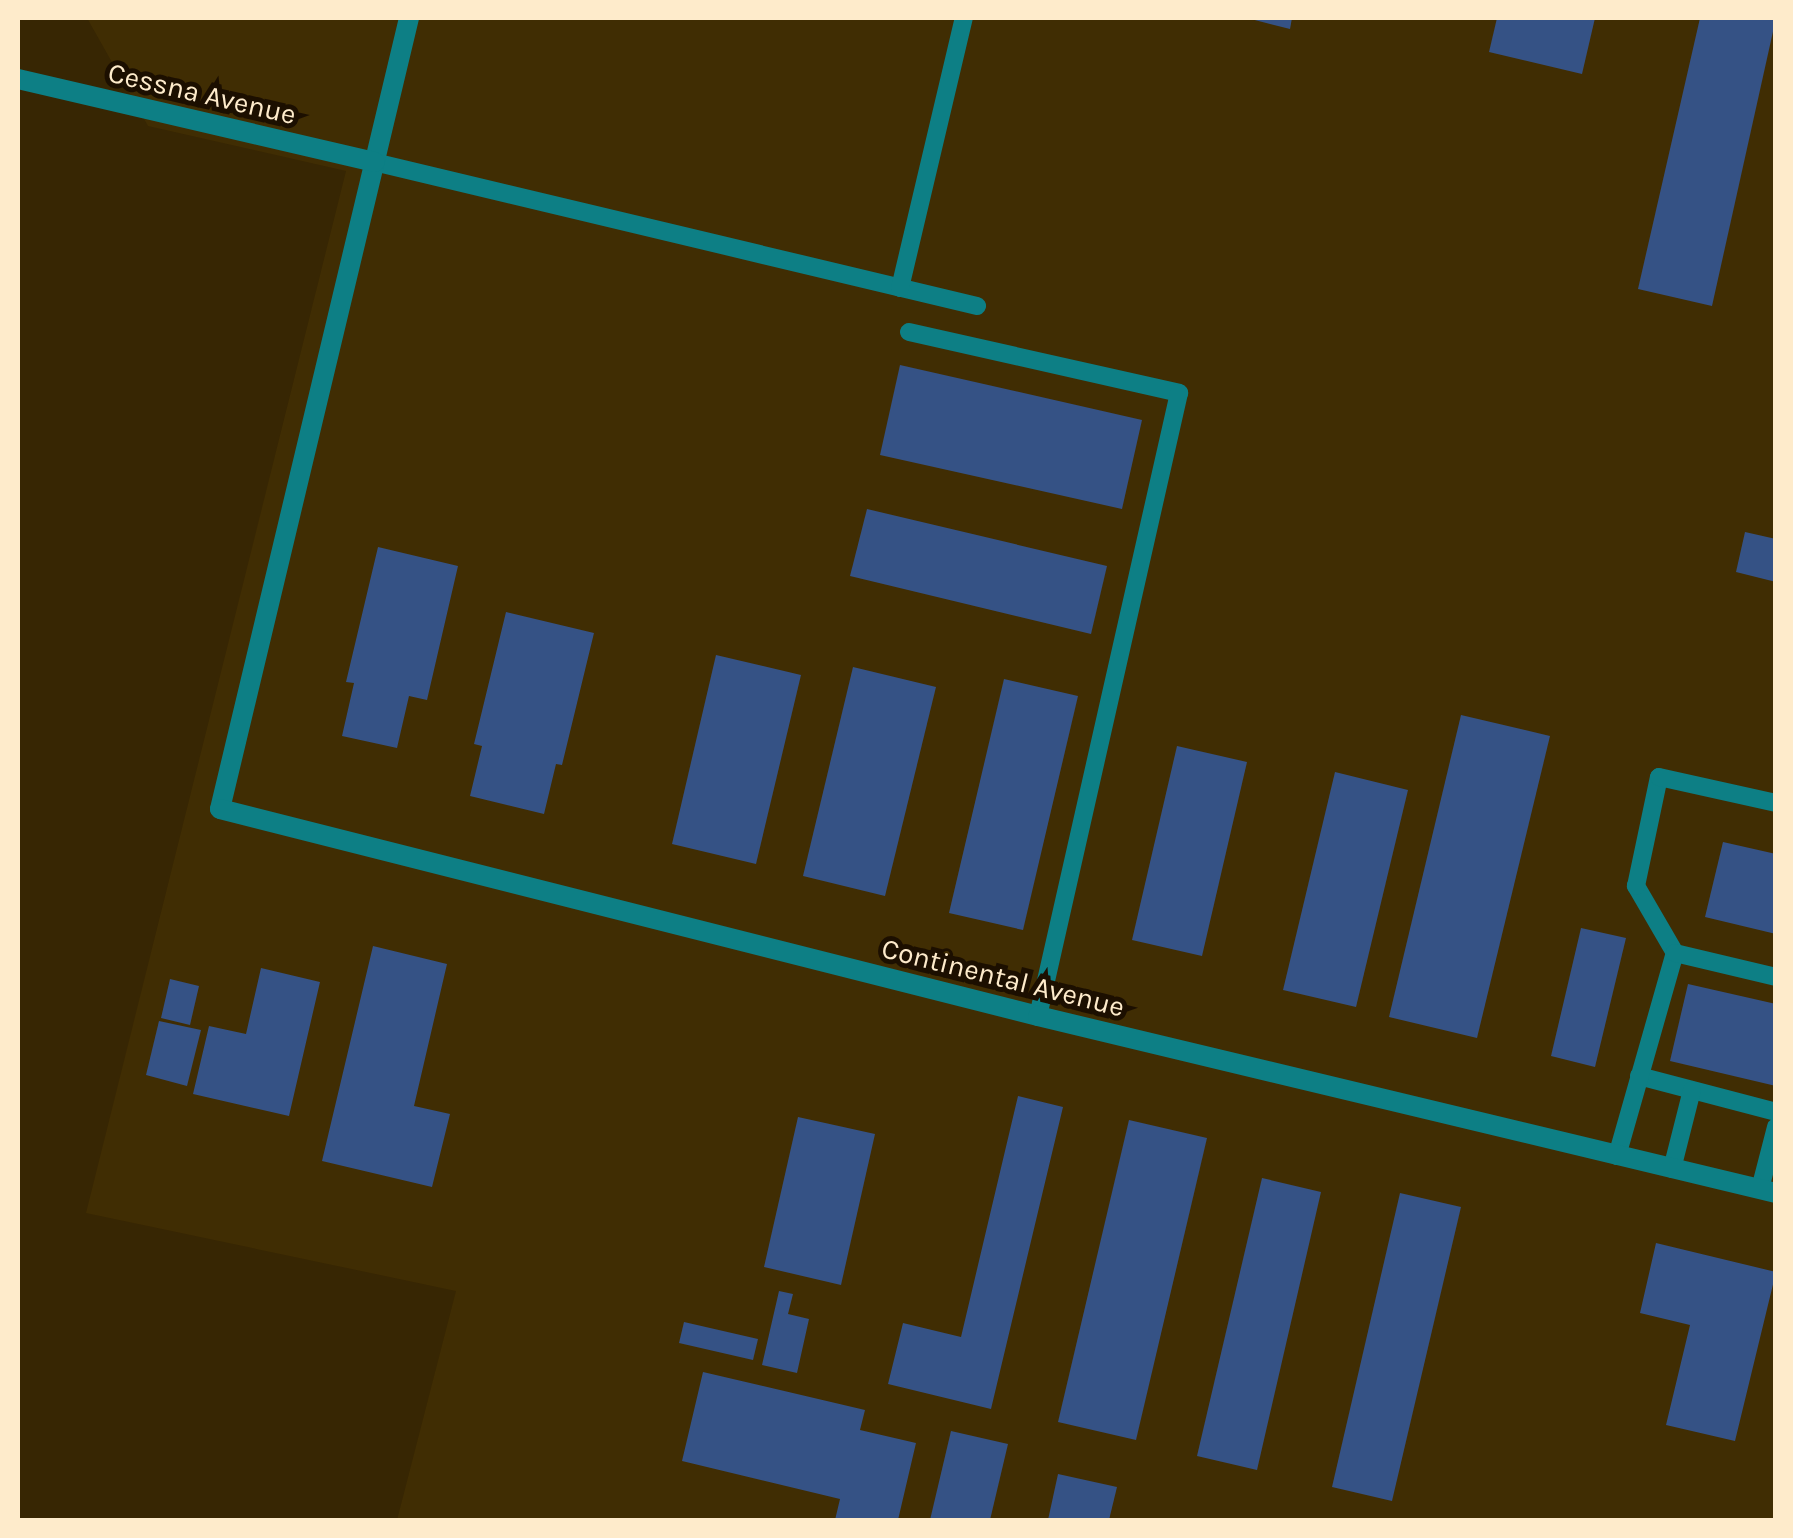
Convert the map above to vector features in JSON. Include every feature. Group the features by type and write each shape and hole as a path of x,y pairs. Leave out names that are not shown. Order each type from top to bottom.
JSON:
{"street":[{"path":"374,162 409,18"},
{"name":"Cessna Avenue","path":"18,79 374,162"},
{"name":"Continental Avenue","path":"374,162 220,809 1038,1016 1768,1191"}],"lane":[{"path":"900,288 964,18"},
{"path":"374,162 976,306"},
{"path":"910,332 1179,393 1038,1016"},
{"path":"1776,803 1659,777 1636,886 1676,953 1776,977"},
{"path":"1617,1156 1676,953"},
{"path":"1639,1076 1776,1112"},
{"path":"1672,1169 1692,1090"},
{"path":"1768,1191 1776,1127"}],"shaded area":[{"path":"87,18 1775,18 1775,1520 397,1520 456,1291 86,1213 346,171 148,126"}],"building":[{"path":"1247,18 1292,18 1290,29"},
{"path":"1497,18 1595,18 1582,74 1489,52"},
{"path":"1700,18 1776,18 1712,306 1638,289"},
{"path":"900,365 1142,420 1122,509 880,455"},
{"path":"867,509 1107,566 1091,634 850,576"},
{"path":"1745,532 1776,539 1776,582 1736,572"},
{"path":"378,547 458,566 427,700 409,696 397,748 342,736 354,683 346,682"},
{"path":"506,612 594,633 562,765 556,764 544,814 470,796 482,746 474,744"},
{"path":"716,655 801,675 756,864 672,844"},
{"path":"853,667 936,687 885,896 803,876"},
{"path":"1004,679 1078,696 1023,930 949,913"},
{"path":"1461,715 1550,736 1477,1038 1389,1017"},
{"path":"1177,746 1247,762 1202,956 1132,940"},
{"path":"1335,772 1408,790 1356,1007 1283,990"},
{"path":"1723,842 1776,854 1776,934 1705,917"},
{"path":"1581,928 1626,938 1595,1067 1551,1056"},
{"path":"373,946 447,964 414,1106 450,1114 432,1187 322,1161"},
{"path":"261,968 320,982 289,1116 193,1094 209,1026 246,1034"},
{"path":"170,979 199,986 190,1025 161,1018"},
{"path":"1688,984 1776,1004 1776,1086 1670,1061"},
{"path":"159,1021 201,1030 187,1086 146,1075"},
{"path":"1018,1096 1063,1107 991,1409 888,1384 903,1323 961,1337"},
{"path":"798,1117 875,1134 841,1285 764,1267"},
{"path":"1129,1120 1207,1138 1136,1440 1058,1422"},
{"path":"1262,1178 1321,1192 1257,1470 1197,1456"},
{"path":"1400,1193 1461,1207 1392,1501 1332,1487"},
{"path":"1656,1243 1776,1272 1735,1441 1666,1425 1690,1325 1640,1313"},
{"path":"779,1291 793,1294 788,1314 809,1319 797,1373 762,1365"},
{"path":"684,1322 758,1339 753,1360 679,1343"},
{"path":"703,1372 865,1410 860,1430 916,1443 898,1520 835,1520 840,1499 682,1461"},
{"path":"951,1431 1008,1444 990,1520 930,1520"},
{"path":"1058,1474 1117,1487 1109,1520 1048,1520"}]}
